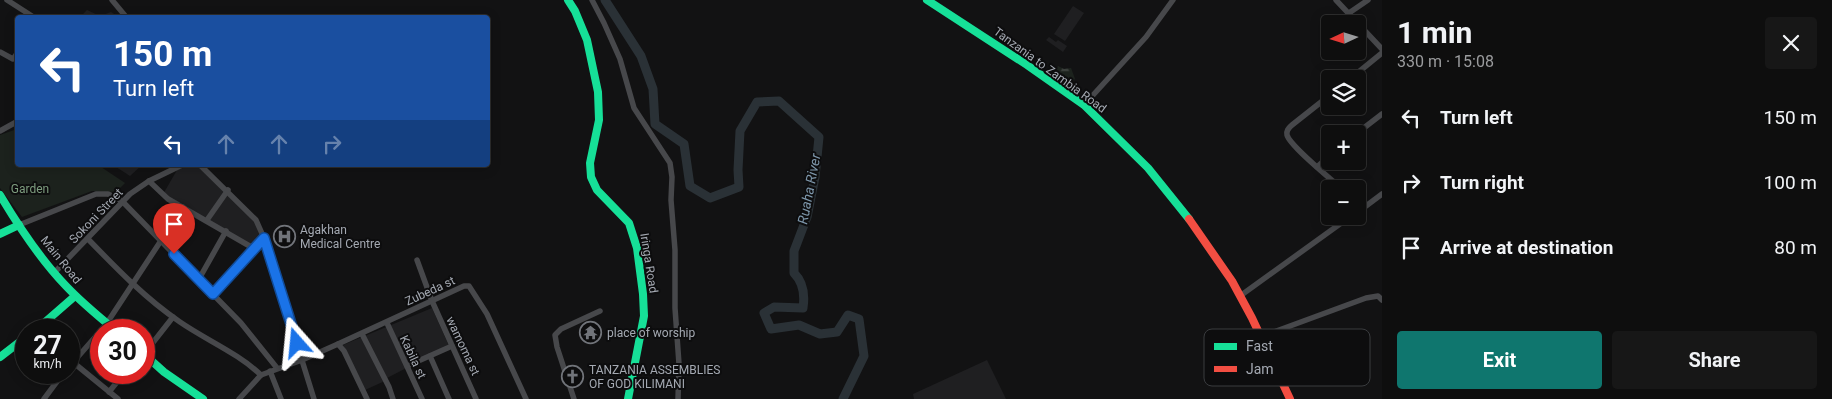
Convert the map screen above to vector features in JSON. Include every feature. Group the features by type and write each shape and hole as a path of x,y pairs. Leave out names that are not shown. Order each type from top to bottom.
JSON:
{"main road":[{"name":"Iringa Road","path":"568,0 582,22 586,33 597,91 599,120 590,177 595,187 623,215 633,230 638,256 644,310 628,399"},
{"name":"Tanzania to Zambia Road","path":"927,0 1027,65 1084,105 1125,144 1183,210 1240,296 1256,329"},
{"name":"Main Road","path":"0,195 16,226 55,272 73,298 96,319"},
{"path":"0,206 51,278 73,298 49,319"},
{"path":"0,234 16,226"},
{"path":"0,357 15,345"},
{"path":"155,364 203,399"},
{"path":"155,370 193,399"},
{"name":"Tanzania to Zambia Road","path":"1284,386 1290,399"}],"street":[{"path":"7,0 30,15"},
{"path":"112,0 124,15"},
{"path":"592,0 620,60 634,108 670,163 672,178 671,200 676,250 675,308 679,364 678,399"},
{"path":"1084,105 1146,37 1173,0"},
{"path":"1336,0 1382,49"},
{"path":"1349,13 1368,0"},
{"path":"0,52 13,58 15,56"},
{"path":"1361,70 1382,53"},
{"path":"1321,102 1292,124 1287,132 1290,141 1332,180"},
{"path":"1366,126 1382,114"},
{"path":"0,131 15,123"},
{"path":"1317,167 1321,163"},
{"name":"Sokoni Street","path":"55,272 88,239 122,200 149,182 178,167"},
{"path":"202,167 228,190 256,220 264,238 314,399"},
{"path":"149,182 168,199 253,248"},
{"path":"207,220 228,190"},
{"path":"16,226 96,194 108,194 122,200 241,323 277,368"},
{"path":"1366,206 1382,194"},
{"path":"110,319 183,207"},
{"path":"1240,296 1339,225"},
{"path":"199,279 226,231"},
{"path":"213,294 264,238"},
{"path":"88,239 133,285 173,317 248,364 261,375 239,399"},
{"name":"wamoma st","path":"417,260 432,301 476,399"},
{"name":"Zubeda st","path":"261,375 302,360 387,323 464,286 469,286 487,314 526,399"},
{"path":"1282,329 1366,298 1378,296 1382,300"},
{"path":"574,399 557,348 555,334 561,329 600,311"},
{"path":"155,340 173,317"},
{"name":"Kabila st","path":"387,323 422,399"},
{"path":"362,334 394,399"},
{"path":"80,353 90,342"},
{"path":"338,344 344,351 367,399"},
{"path":"407,366 452,346"},
{"path":"430,356 449,399"},
{"path":"80,370 118,399"},
{"path":"270,371 281,399"},
{"path":"44,399 55,384"},
{"path":"109,392 115,384"}],"shaded area":[{"path":"1073,6 1084,13 1065,41 1054,34"},
{"path":"87,10 98,15 82,15"},
{"path":"111,12 116,15 103,15"},
{"path":"1049,37 1067,46 1063,52 1046,40"},
{"path":"116,167 140,167 130,176"},
{"path":"184,167 199,167 204,170 255,221 261,238 253,247 162,196 177,170"},
{"path":"432,308 449,346 365,390 343,345"},
{"path":"987,360 1006,399 914,399 913,394"}],"green space":[{"path":"1058,66 1064,69 1071,68 1075,79 1065,88 1059,81 1056,70"},
{"name":"Garden","path":"15,130 15,167 101,167 125,183 116,192 92,191 22,217 0,188 0,135"}],"waterway":[{"name":"Ruaha River","path":"605,0 641,56 653,89 655,124 684,144 690,186 710,198 739,187 740,131 757,102 779,101 819,137 815,177 807,217 794,251 794,273 803,289 803,308 774,307 764,313 771,329 799,325 820,334 837,332 848,315 859,319 864,356 843,399"}],"traffic: fast":[{"path":"568,0 575,11 587,40 598,92 599,120 590,163 591,177 597,190 629,223 637,248 644,316 628,399"},
{"path":"927,0 1027,65 1084,105 1148,168 1189,219"},
{"path":"0,195 30,242 56,276 102,319"},
{"path":"0,234 19,225"},
{"path":"49,319 75,296"},
{"path":"0,357 15,345"},
{"path":"155,364 203,399"}],"traffic: jam":[{"path":"1189,219 1232,281 1257,329"},
{"path":"1284,386 1290,399"}],"place":[{"name":"Agakhan Medical Centre","path":"284,237"},
{"name":"place of worship","path":"591,333"},
{"name":"TANZANIA ASSEMBLIES OF GOD KILIMANI","path":"573,377"}],"route":[{"path":"174,254 213,294 264,238 297,343"}]}
